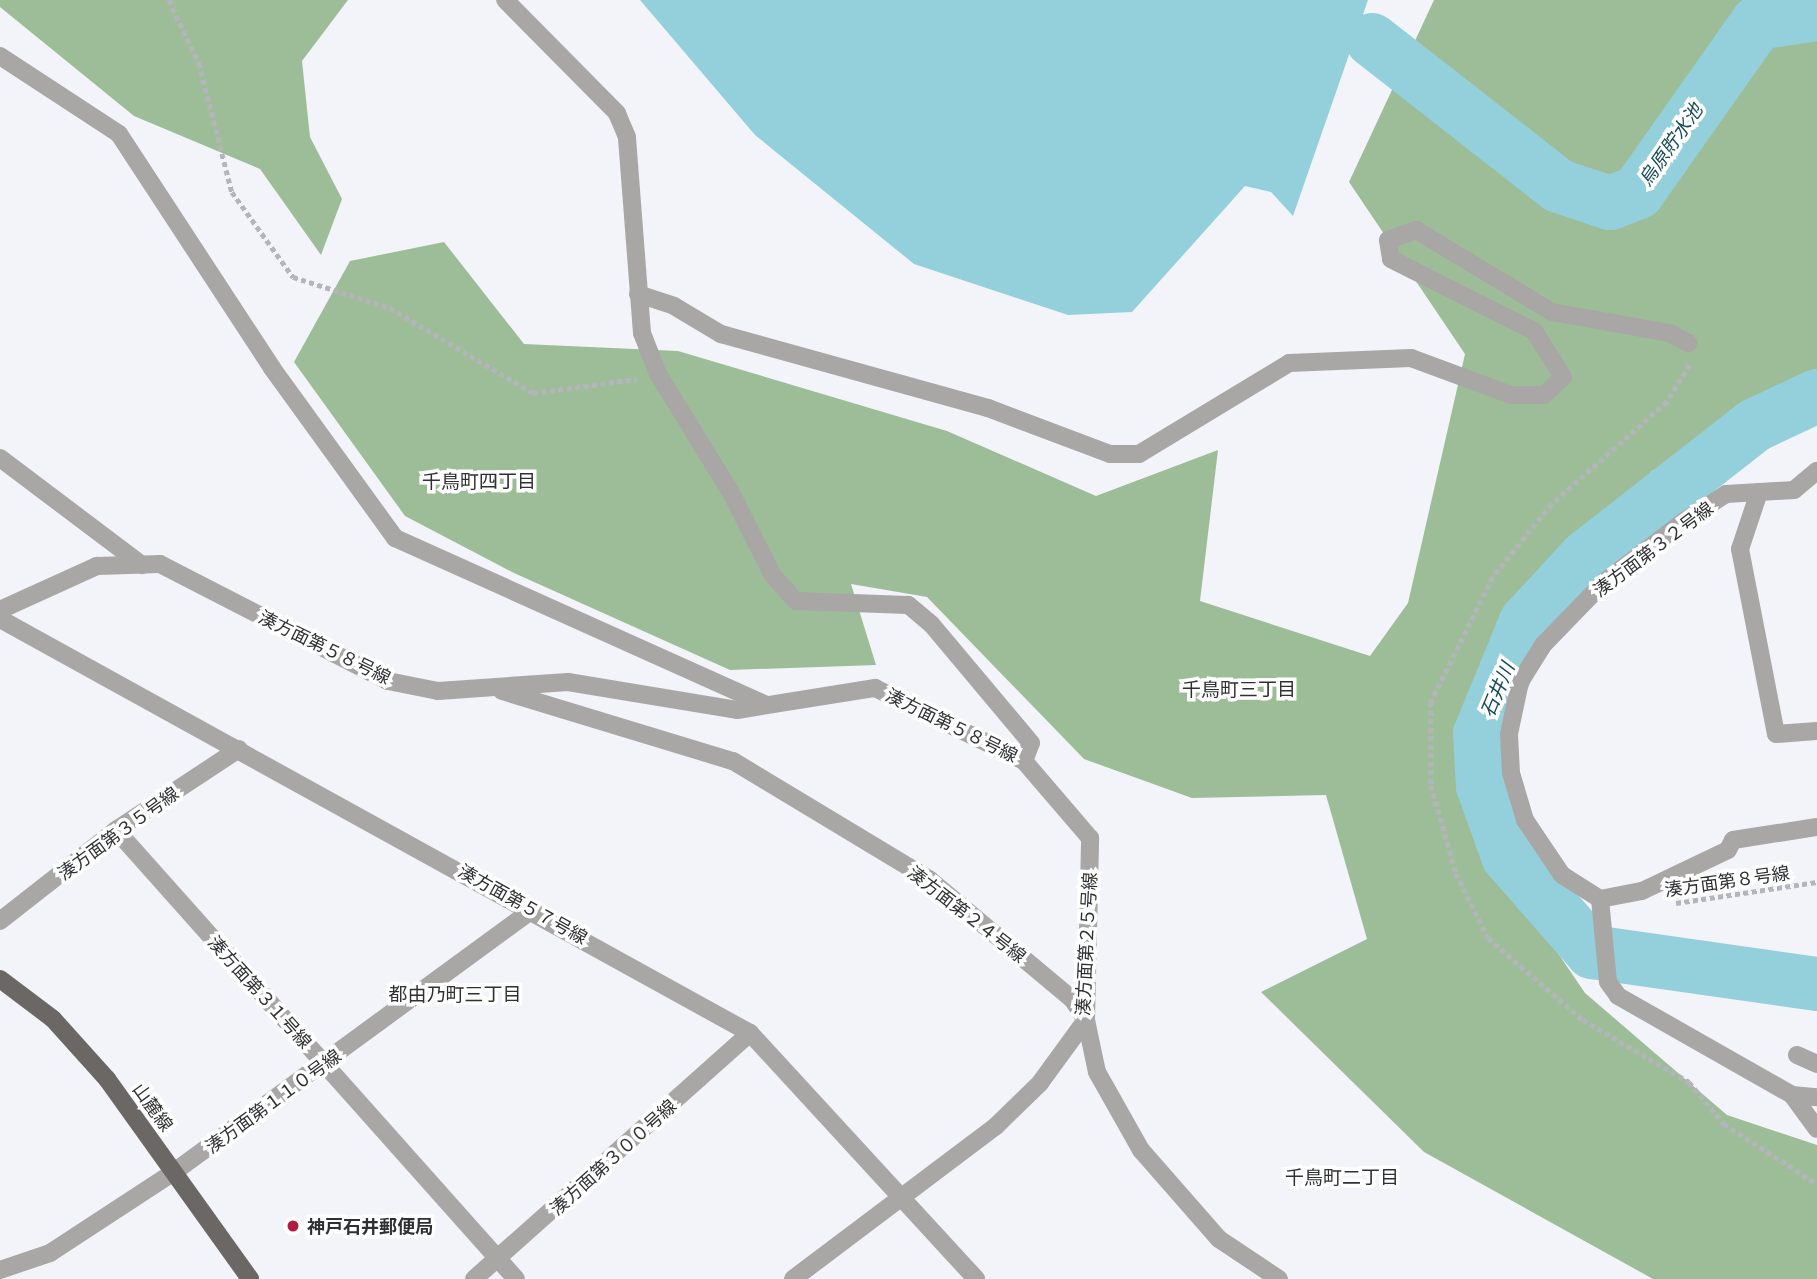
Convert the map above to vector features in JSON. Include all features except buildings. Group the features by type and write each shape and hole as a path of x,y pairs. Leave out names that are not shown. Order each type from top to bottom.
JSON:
{"main road":[{"name":"山麓線","path":"0,979 53,1019 174,1171 250,1279"}],"street":[{"name":"湊方面第５８号線","path":"0,610 97,566 160,564 388,681 438,691 568,682 737,710 875,688 1024,761 1031,743 931,624 908,605 796,601 772,574 730,491 658,374 642,333 627,137 617,113 505,0"},
{"path":"0,56 119,134 272,368 395,538 766,705"},
{"path":"638,294 674,306 721,334 988,408 1110,454 1139,454 1289,363 1411,358 1511,395 1544,396 1563,377 1534,331 1391,260 1388,240 1416,230 1552,312 1670,333 1688,343"},
{"path":"0,458 142,565"},
{"name":"湊方面第３２号線","path":"1600,904 1562,875 1525,820 1511,773 1509,734 1520,682 1543,645 1603,583 1726,494 1794,490 1817,471"},
{"path":"1759,492 1740,549 1776,734 1817,731"},
{"name":"湊方面第５７号線","path":"0,619 533,909 750,1033 976,1279"},
{"name":"湊方面第２４号線","path":"488,687 733,761 930,880 1073,1000 1086,1020 1097,1072 1141,1150 1220,1239 1279,1279"},
{"name":"湊方面第３５号線","path":"0,921 116,830 239,749"},
{"name":"湊方面第２５号線","path":"798,1278 899,1196 996,1126 1040,1083 1086,1020 1090,838 1024,761"},
{"path":"1817,827 1733,840 1728,850 1642,891 1600,904 1608,982 1618,996 1792,1095 1817,1129"},
{"name":"湊方面第３１号線","path":"116,830 516,1279"},
{"name":"湊方面第１１０号線","path":"0,1270 50,1253 174,1171 533,909"},
{"name":"湊方面第３００号線","path":"474,1279 750,1033"},
{"path":"1797,1055 1817,1065"},
{"path":"1792,1095 1817,1097"}],"path":[{"path":"169,0 199,63 232,192 293,278 390,308 533,393 658,374"},
{"path":"1688,343 1690,366 1667,402 1552,504 1493,577 1431,702 1431,785 1456,873 1488,938 1583,1020 1689,1082 1724,1124 1817,1184"},
{"name":"湊方面第８号線","path":"1668,904 1817,883"}],"green space":[{"path":"0,0 348,0 302,61 310,137 342,199 321,255 260,169 134,116 0,7"},
{"path":"1434,0 1817,0 1817,382 1652,471 1526,620 1477,734 1498,865 1585,993 1727,1115 1817,1145 1817,1279 1653,1279 1424,1152 1261,992 1367,939 1326,795 1192,798 1084,759 927,597 851,584 876,665 730,670 514,573 405,516 294,362 350,261 444,242 524,344 678,351 947,431 1096,496 1218,450 1200,601 1370,656 1408,603 1465,354 1349,182"}],"water":[{"path":"640,0 1368,0 1293,216 1271,192 1245,186 1132,312 1068,315 914,264 755,135"}],"waterway":[{"name":"烏原貯水池","path":"1372,40 1559,186 1610,203 1638,192 1757,23 1817,14"},
{"name":"石井川","path":"1817,396 1755,425 1586,557 1526,622 1480,734 1483,786 1508,856 1592,952 1817,984"}],"place":[{"name":"神戸石井郵便局","path":"293,1226"}],"district":[{"name":"千鳥町四丁目","path":"479,482"},
{"name":"千鳥町三丁目","path":"1239,690"},
{"name":"都由乃町三丁目","path":"455,995"},
{"name":"千鳥町二丁目","path":"1342,1178"}]}
